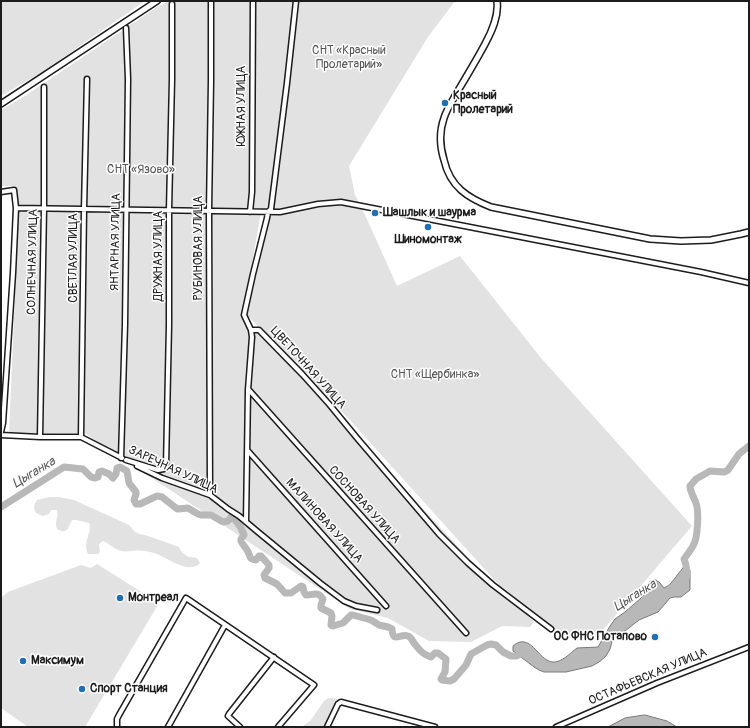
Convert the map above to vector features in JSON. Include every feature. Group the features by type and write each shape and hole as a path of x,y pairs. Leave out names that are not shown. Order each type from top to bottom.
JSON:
{"main road":[{"path":"1,104 157,1"},
{"path":"497,1 496,19 490,35 443,119 441,150 445,167 453,181 463,193 476,201 491,207 650,239 681,241 711,240 749,232"}],"street":[{"name":"РУБИНОВАЯ УЛИЦА","path":"210,495 209,211 211,1"},
{"name":"ЮЖНАЯ УЛИЦА","path":"250,212 252,192 252,1"},
{"name":"ЦВЕТОЧНАЯ УЛИЦА","path":"296,1 271,209 268,212 244,315 251,330 259,330 292,363 329,404 439,534 468,564 493,586 551,629"},
{"name":"ДРУЖНАЯ УЛИЦА","path":"126,460 158,470 164,469 166,466 172,4"},
{"name":"ЯНТАРНАЯ УЛИЦА","path":"121,458 125,324 128,87 126,28"},
{"name":"СВЕТЛАЯ УЛИЦА","path":"81,436 87,79"},
{"name":"СОЛНЕЧНАЯ УЛИЦА","path":"40,437 44,208 44,87"},
{"path":"1,192 14,190 16,208 11,306 3,423 1,433 40,437 81,436"},
{"path":"16,208 280,212 318,204 341,202 701,272 749,283"},
{"path":"246,522 248,390 252,336 251,330"},
{"name":"СОСНОВАЯ УЛИЦА","path":"248,390 466,633"},
{"name":"ЗАРЕЧНАЯ УЛИЦА","path":"81,436 162,478 210,495 228,510 239,516 320,583 344,600 356,606 377,610"},
{"name":"МАЛИНОВАЯ УЛИЦА","path":"248,451 386,606"},
{"path":"117,727 117,719 119,715 186,598 314,685 278,727"},
{"path":"168,727 225,625"},
{"name":"ОСТАФЬЕВСКАЯ УЛИЦА","path":"556,727 657,683 749,647"},
{"path":"240,727 229,719 228,716 274,657"},
{"path":"327,727 338,704 341,702 435,727"}],"green space":[{"path":"1,1 145,1 42,72 1,96"},
{"path":"169,1 294,1 269,205 261,212 243,315 489,580 498,584 348,418 247,315 273,206 299,1 455,1 428,37 349,166 355,195 397,286 460,256 541,358 692,526 597,637 551,632 502,586 534,622 530,627 502,626 471,642 429,641 388,618 350,609 84,433 9,434 19,203 15,186 1,186 1,110 25,96 157,7"},
{"path":"49,497 74,500 129,525 135,532 179,547 184,554 189,557 197,558 200,563 196,566 184,566 151,552 119,550 103,541 99,545 100,552 98,554 88,554 86,545 90,530 89,523 72,520 67,530 60,531 57,529 56,524 57,510 51,510 49,514 43,516 36,513 34,506 37,500"},
{"path":"97,564 159,603 85,727 28,727 1,708 1,598 8,592 81,565 91,568"},
{"path":"328,698 341,699 326,727 302,727 311,720 324,701"}],"shaded area":[{"path":"683,568 690,570 690,590 681,597 670,598 658,612 639,620 613,638 606,656 592,666 566,672 544,672 534,667 513,651 513,646 519,642 524,642 534,648 542,657 552,662 556,662 566,657 577,648 598,647 615,619 641,598 647,591 650,581 656,580 664,588 667,587"},
{"path":"645,715 667,721 677,727 608,727 625,718"}],"waterway":[{"name":"Цыганка","path":"687,576 684,559 695,542 698,525 697,507 690,486 696,479 710,471 724,472 728,470 739,454 749,446"},
{"name":"Цыганка","path":"1,507 64,467 83,469 91,477 95,478 98,477 99,472 102,471 109,474 113,478 116,474 117,468 120,467 127,471 129,483 136,492 134,500 136,504 140,504 157,496 162,497 178,509 188,508 201,515 211,515 223,522 228,521 231,517 233,517 241,528 244,535 241,541 251,558 256,560 259,556 261,556 269,565 269,568 264,575 265,578 277,584 285,593 291,593 301,586 303,587 306,595 320,595 323,599 321,608 331,613 331,625 333,626 343,623 351,615 353,615 371,620 379,625 392,629 395,637 405,635 409,636 421,652 431,657 435,653 438,653 446,659 445,672 441,679 442,680 450,681 454,679 466,665 471,654 487,645 496,645 503,652 511,656 516,656 527,652"}],"place":[{"name":"Красный Пролетарий","path":"445,103"},
{"name":"Шашлык и шаурма","path":"375,213"},
{"name":"Шиномонтаж","path":"428,227"},
{"name":"Монтреал","path":"120,598"},
{"name":"ОС ФНС Потапово","path":"655,637"},
{"name":"Максимум","path":"23,661"},
{"name":"Спорт Станция","path":"82,689"}],"park label":[{"name":"СНТ «Красный Пролетарий»","path":"349,58"},
{"name":"СНТ «Язово»","path":"141,170"},
{"name":"СНТ «Щербинка»","path":"435,375"}]}
